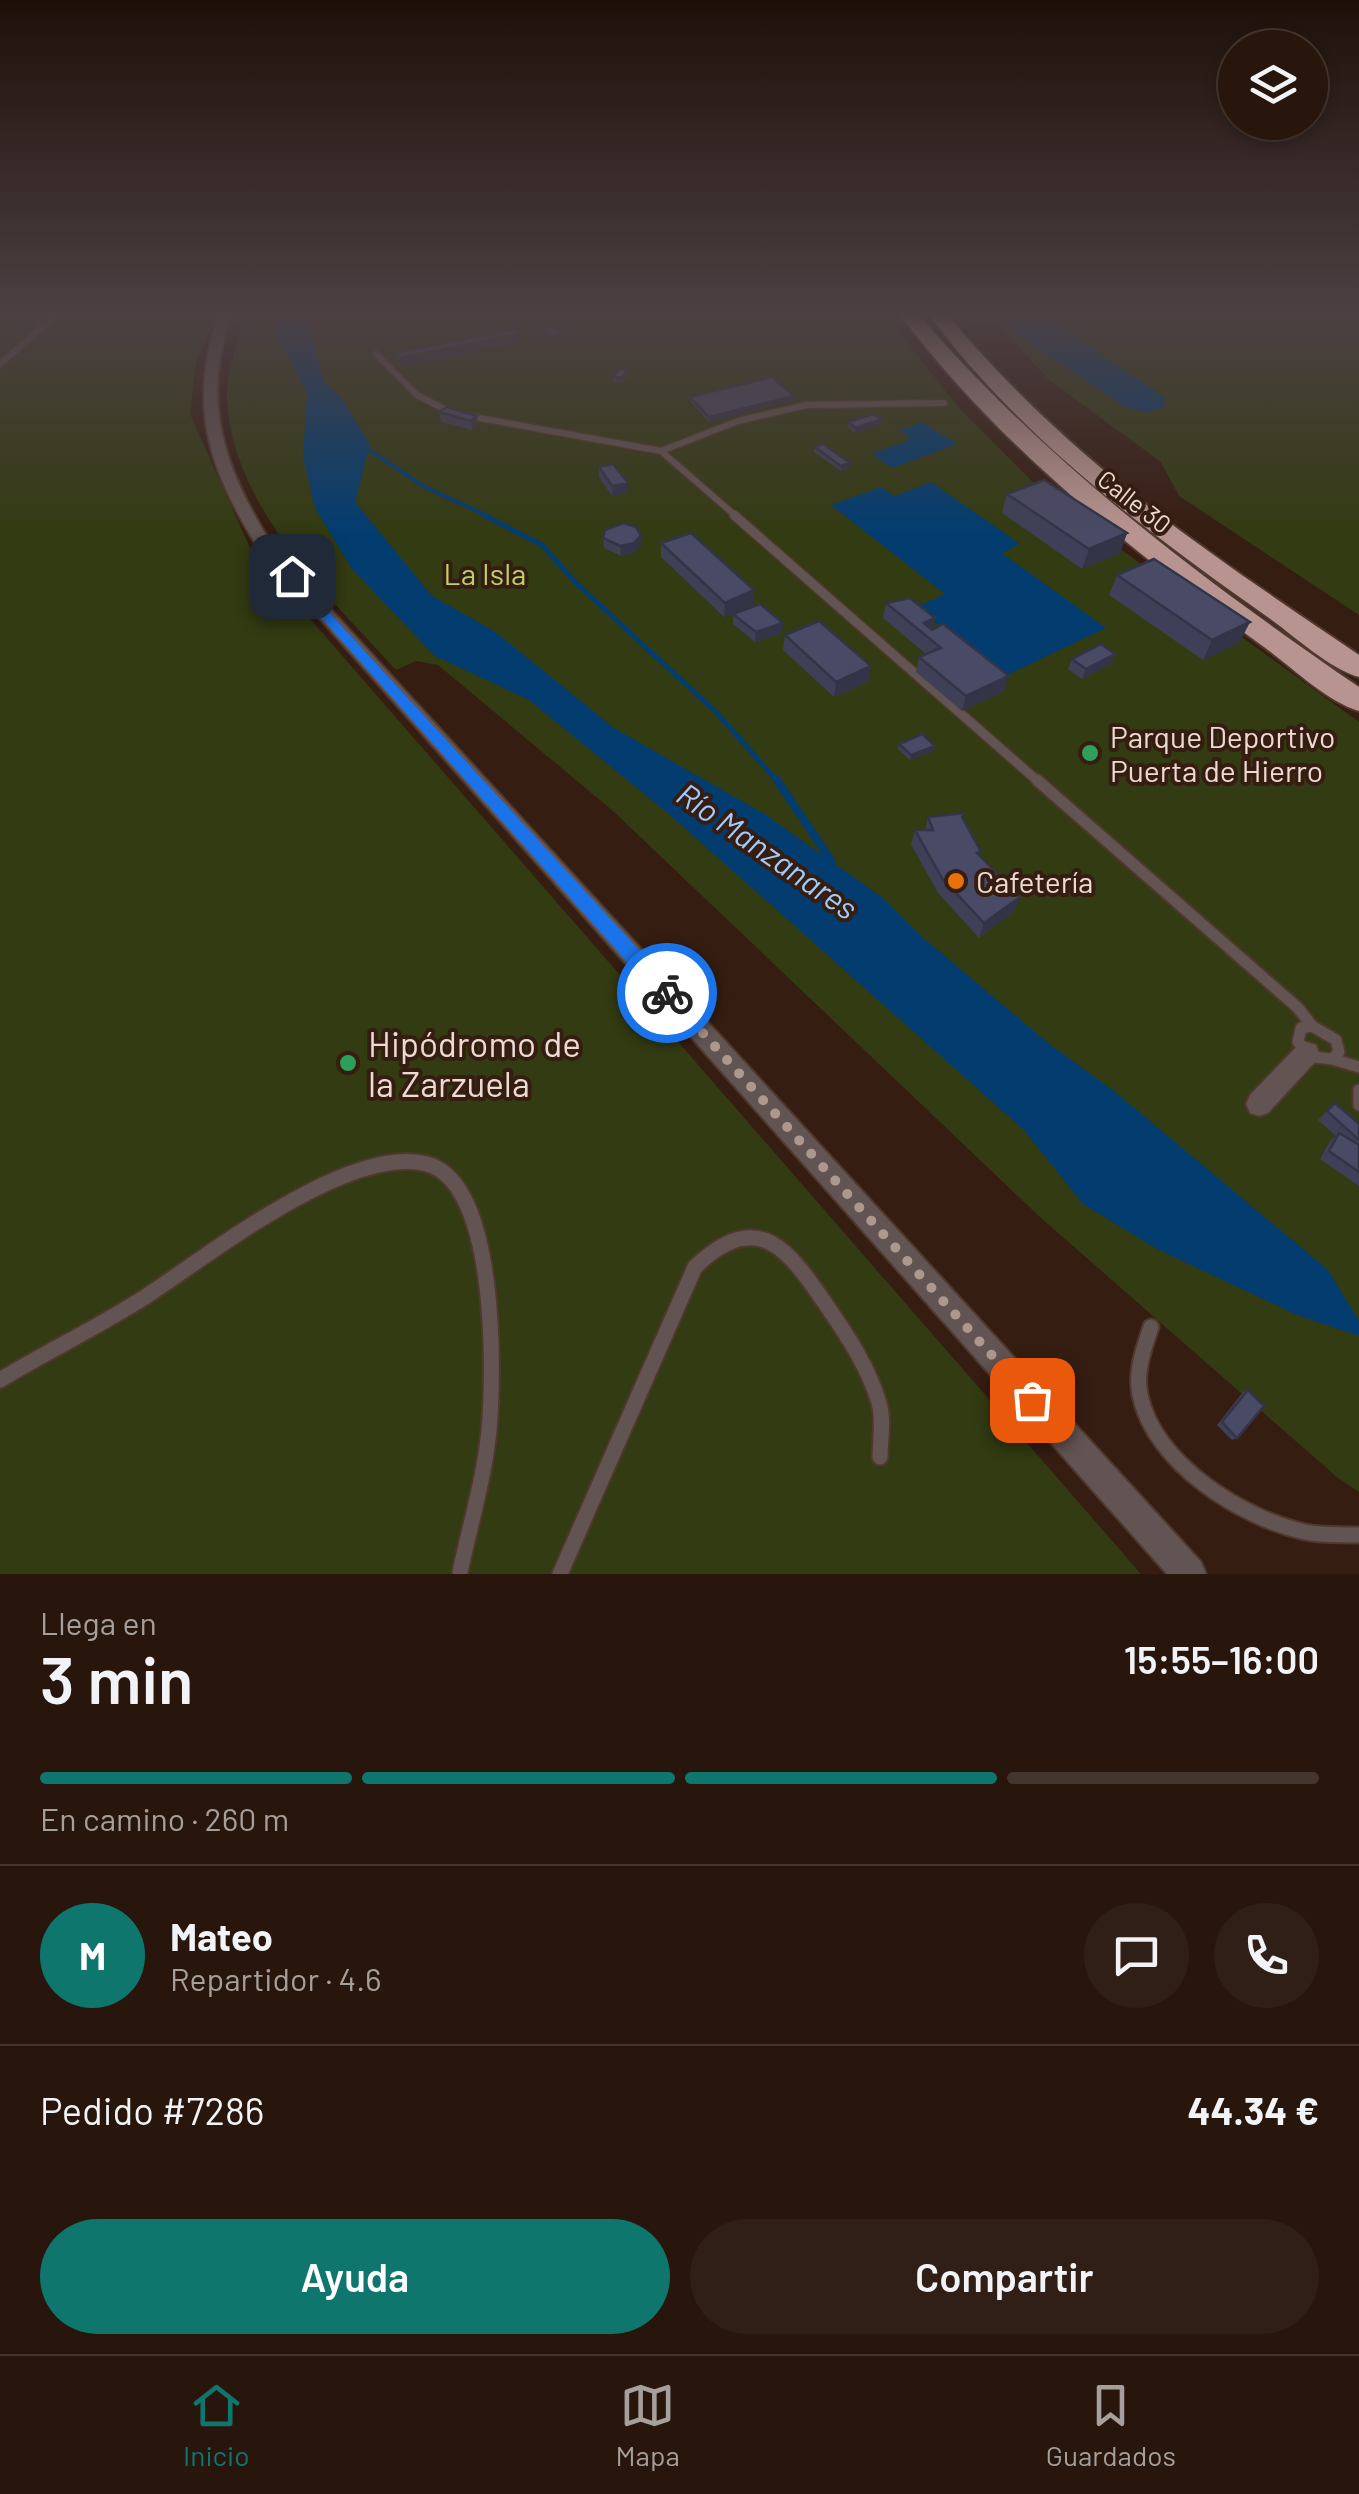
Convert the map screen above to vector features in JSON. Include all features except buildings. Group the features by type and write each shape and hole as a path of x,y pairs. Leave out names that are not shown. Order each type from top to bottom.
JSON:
{"highway":[{"name":"Calle 30","path":"970,385 1051,470 1128,532 1359,701"},
{"name":"Calle 30","path":"1000,385 1076,462 1148,519 1359,668"}],"street":[{"path":"207,385 206,406 230,481 266,548 1186,1572"},
{"path":"1258,1104 1307,1053"}],"lane":[{"path":"407,385 417,395 452,413 661,452 1298,1008 1312,1026 1336,1040 1339,1052 1332,1059"},
{"path":"661,452 738,420 806,406 944,403"},
{"path":"1312,1026 1302,1028 1297,1036 1307,1053 1359,1067"},
{"path":"1359,1090 1359,1106"},
{"path":"0,1380 146,1296 216,1244 345,1176 376,1166 427,1164 458,1182 476,1226 487,1275 490,1411 460,1572"},
{"path":"560,1574 696,1267 721,1242 759,1238 791,1252 855,1347 881,1407 880,1457"},
{"path":"1151,1327 1141,1358 1140,1397 1152,1430 1223,1495 1264,1517 1304,1532 1359,1535"}],"green space":[{"name":"Hipódromo de la Zarzuela","path":"0,385 193,385 190,414 252,552 1141,1574 0,1574"},
{"name":"La Isla","path":"228,385 941,385 1046,495 1359,722 1359,1492 1338,1478 1041,1218 613,811 438,665 416,661 396,670 315,581 265,514 233,440"},
{"path":"1056,385 1359,385 1359,615 1179,496 1161,462"}],"water":[{"name":"Río Manzanares","path":"303,385 332,388 370,444 355,502 432,596 494,631 614,728 766,815 883,898 921,936 1048,1043 1114,1091 1328,1270 1359,1321 1359,1336 1297,1315 1157,1249 1083,1204 1024,1130 670,815 529,700 435,656 352,569 315,508 303,456 307,393"},
{"path":"1094,385 1147,385 1164,397 1165,407 1146,412 1126,407"},
{"path":"922,422 957,444 892,468 872,454 911,439 899,430"},
{"path":"931,482 1020,544 1002,553 1106,628 1003,677 916,607 945,594 831,505 881,487 894,496"}],"waterway":[{"path":"369,450 425,487 490,517"},
{"path":"484,515 542,545 576,583 716,712 779,783"},
{"name":"Río Manzanares","path":"777,780 832,862"}],"way so far":[{"path":"667,993 1032,1400"}],"place":[{"name":"Parque Deportivo Puerta de Hierro","path":"1090,753"},
{"name":"Cafetería","path":"956,881"},
{"name":"Hipódromo de la Zarzuela","path":"348,1063"}],"route":[{"path":"292,576 667,993"}]}
